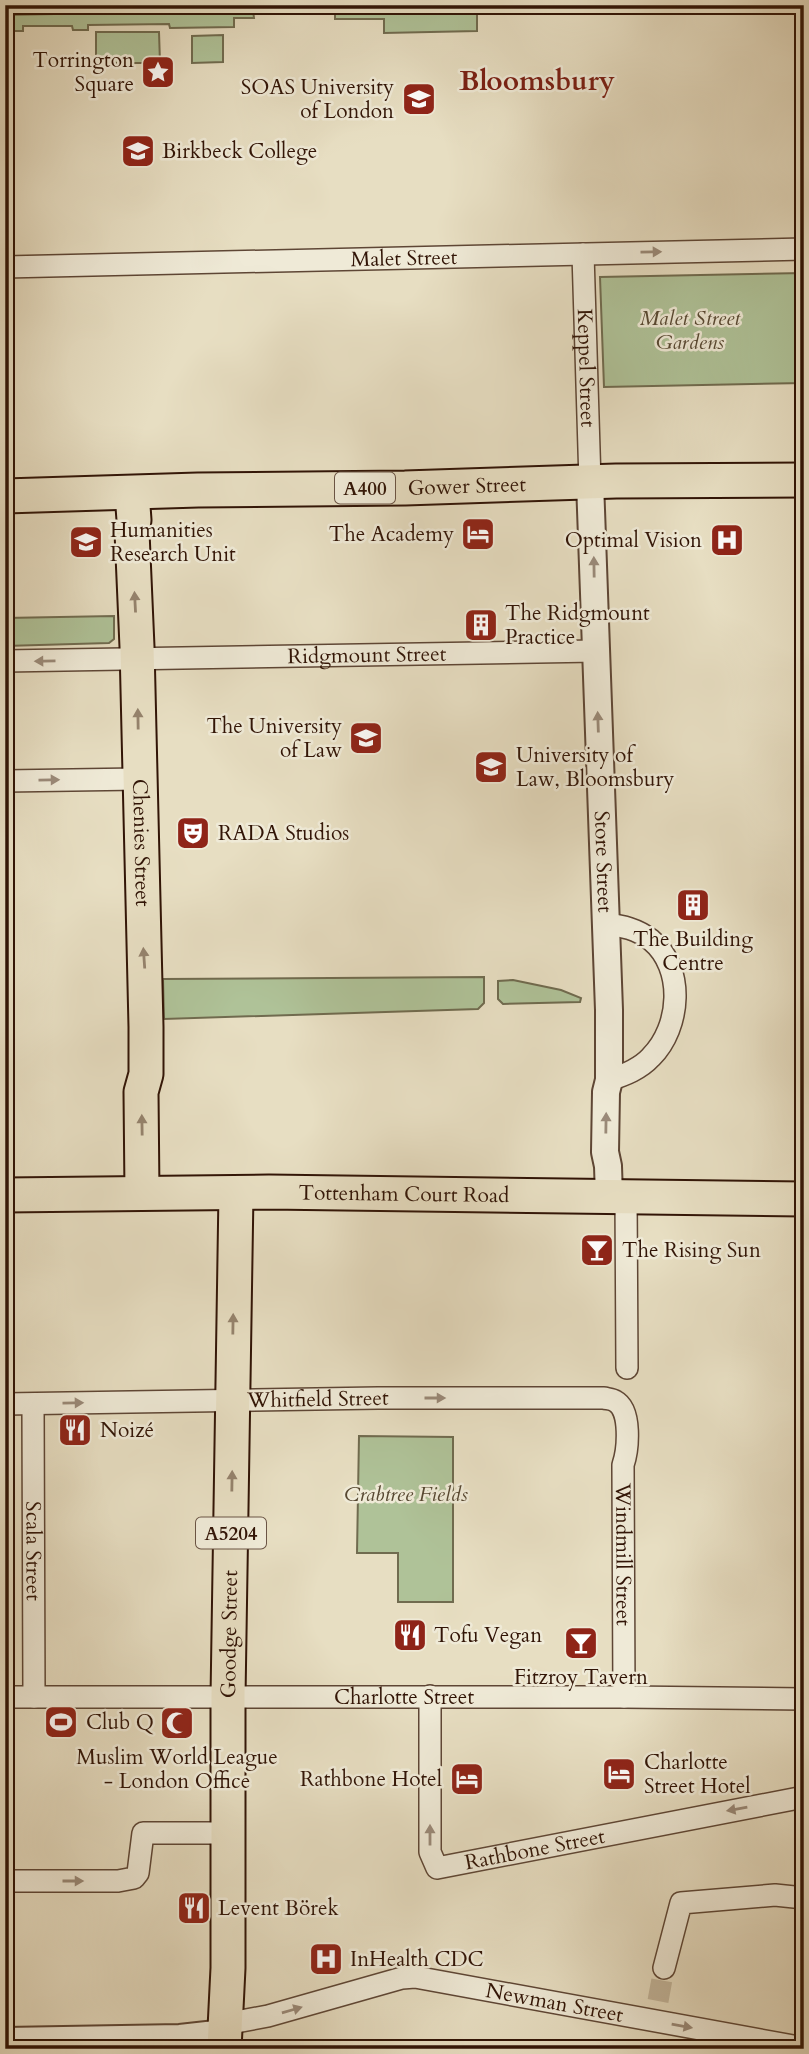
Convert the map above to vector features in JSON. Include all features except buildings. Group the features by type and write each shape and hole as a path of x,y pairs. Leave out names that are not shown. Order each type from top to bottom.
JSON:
{"main road":[{"name":"Gower Street","path":"5,496 590,482 804,481"},
{"name":"Chenies Street","path":"132,493 146,1027 146,1074 141,1092 142,1193"},
{"name":"Tottenham Court Road","path":"5,1195 236,1193 804,1199"},
{"name":"Goodge Street","path":"225,2035 236,1193"}],"street":[{"name":"Malet Street","path":"5,267 804,249"},
{"name":"Keppel Street","path":"583,254 590,482"},
{"name":"Store Street","path":"590,482 594,532 606,924 609,1080 606,1092 605,1152 618,1197"},
{"name":"Ridgmount Street","path":"5,661 596,651"},
{"path":"5,781 139,779"},
{"path":"606,924 629,927 651,940 662,952 675,982 673,1019 654,1055 631,1072 609,1080"},
{"path":"618,1197 627,1368"},
{"name":"Whitfield Street","path":"5,1404 604,1398 615,1401 625,1412"},
{"name":"Scala Street","path":"33,1404 34,1697"},
{"name":"Windmill Street","path":"624,1697 625,1412"},
{"name":"Rathbone Street","path":"430,1696 430,1852 437,1868 804,1797"},
{"name":"Charlotte Street","path":"5,1697 804,1699"},
{"path":"5,1881 118,1881 134,1878 138,1873 144,1833 228,1833"},
{"path":"664,1968 681,1903 775,1895 804,1898"},
{"name":"Newman Street","path":"225,2035 268,2016 402,1978 415,1977 656,2011 804,2048"},
{"path":"5,2041 225,2035"}],"green space":[{"path":"335,5 477,5 477,31 384,33 384,19 335,19"},
{"path":"253,10 254,18 234,18 234,27 170,28 169,24 88,25 88,30 73,30 72,26 23,26 23,31 7,31 5,26 5,15"},
{"path":"96,32 159,32 160,63 96,63"},
{"path":"223,35 223,62 192,63 192,36"},
{"name":"Malet Street Gardens","path":"804,273 804,383 604,387 600,277"},
{"path":"114,616 114,639 109,643 5,646 5,618"},
{"path":"484,977 484,1003 478,1009 164,1019 163,979"},
{"path":"513,980 561,990 581,998 580,1002 503,1004 498,999 498,981"},
{"name":"Crabtree Fields","path":"359,1436 453,1437 453,1602 398,1602 398,1553 357,1553"}],"tunnel":[{"path":"658,2001 664,1968"}],"place":[{"name":"Torrington Square","path":"158,72"},
{"name":"SOAS University of London","path":"419,99"},
{"name":"Birkbeck College","path":"138,151"},
{"name":"The Academy","path":"478,534"},
{"name":"Optimal Vision","path":"727,540"},
{"name":"Humanities Research Unit","path":"86,542"},
{"name":"The Ridgmount Practice","path":"481,625"},
{"name":"The University of Law","path":"366,738"},
{"name":"University of Law, Bloomsbury","path":"491,767"},
{"name":"RADA Studios","path":"193,833"},
{"name":"The Building Centre","path":"693,905"},
{"name":"The Rising Sun","path":"597,1250"},
{"name":"Noizé","path":"75,1430"},
{"name":"Tofu Vegan","path":"410,1635"},
{"name":"Fitzroy Tavern","path":"581,1643"},
{"name":"Club Q","path":"61,1722"},
{"name":"Muslim World League - London Office","path":"177,1723"},
{"name":"Charlotte Street Hotel","path":"619,1774"},
{"name":"Rathbone Hotel","path":"467,1779"},
{"name":"Levent Börek","path":"194,1908"},
{"name":"InHealth CDC","path":"326,1959"}],"district":[{"name":"Bloomsbury","path":"537,80"}]}
